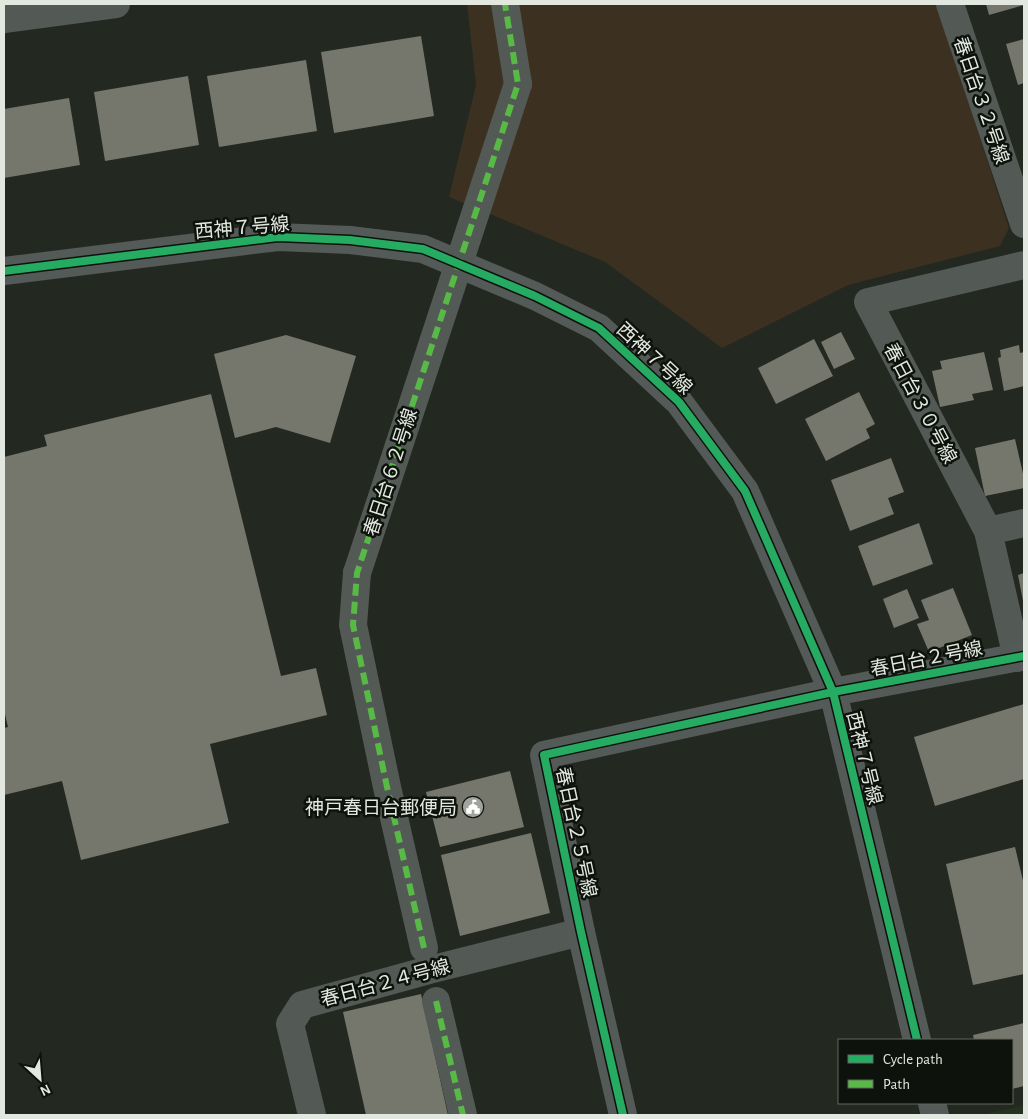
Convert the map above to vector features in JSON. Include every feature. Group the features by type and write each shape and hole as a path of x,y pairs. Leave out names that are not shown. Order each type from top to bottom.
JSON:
{"street":[{"path":"4,20 116,4"},
{"name":"春日台６２号線","path":"424,948 387,788 353,626 357,574 518,84 505,4"},
{"name":"春日台３２号線","path":"950,4 1024,224"},
{"name":"西神７号線","path":"4,271 278,237 350,240 423,249 535,296 599,328 680,402 745,491 833,692 916,1039"},
{"name":"春日台３０号線","path":"1021,657 988,531 868,302 1024,265"},
{"path":"988,531 1024,523"},
{"name":"春日台２号線","path":"833,692 1021,657"},
{"name":"春日台２５号線","path":"623,1115 581,932 544,756 833,692"},
{"name":"春日台２４号線","path":"312,1115 290,1024 302,1005 429,970 581,932"},
{"path":"436,1001 463,1115"}],"shaded area":[{"path":"467,4 937,4 1009,228 1000,246 848,285 722,348 605,262 449,197 476,85"},
{"path":"1024,1105 1024,1115 986,1115 986,1114"}],"building":[{"path":"986,4 1024,4 1024,5 989,15"},
{"path":"421,36 434,116 334,133 321,52"},
{"path":"1024,39 1024,83 1018,85 1006,44"},
{"path":"306,60 317,131 219,147 207,76"},
{"path":"188,76 199,145 105,161 94,92"},
{"path":"69,98 80,165 4,178 4,109"},
{"path":"841,332 855,359 834,369 821,342"},
{"path":"286,335 356,356 330,443 276,427 235,438 214,354"},
{"path":"814,339 833,376 776,404 758,368"},
{"path":"1019,345 1020,353 1024,352 1024,386 1004,391 998,358 1001,357 1000,350"},
{"path":"984,352 993,390 972,394 974,400 940,407 932,371 942,369 940,361"},
{"path":"859,392 875,424 866,429 870,438 826,461 805,419"},
{"path":"211,394 281,676 316,668 327,715 210,744 229,823 81,860 62,781 4,795 4,728 8,727 4,710 4,457 47,446 44,435"},
{"path":"1015,439 1024,478 1024,488 985,496 975,448"},
{"path":"891,458 904,492 888,498 894,514 850,531 831,480"},
{"path":"919,523 933,564 873,586 858,546"},
{"path":"1024,573 1024,601 1023,601 1018,575"},
{"path":"953,588 972,635 929,652 917,624 929,620 921,600"},
{"path":"907,589 919,618 894,628 883,599"},
{"path":"1024,704 1024,779 935,806 914,737"},
{"path":"510,771 524,827 440,847 426,792"},
{"path":"531,833 550,913 460,936 441,855"},
{"path":"1015,847 1024,885 1024,974 973,985 946,864"},
{"path":"421,994 448,1115 366,1115 343,1012"},
{"path":"1024,1023 1024,1086 1013,1089 1013,1039 974,1039 973,1035"}],"marked path":[{"path":"424,948 387,787 353,625 357,573 518,84 505,4"},
{"path":"436,1001 463,1115"}],"cycle path":[{"path":"4,271 278,237 350,240 423,249 535,296 599,328 679,402 745,491 833,692 917,1039"},
{"path":"623,1115 581,932 544,755 833,692 1024,656"}],"place":[{"name":"神戸春日台郵便局","path":"473,807"}]}
